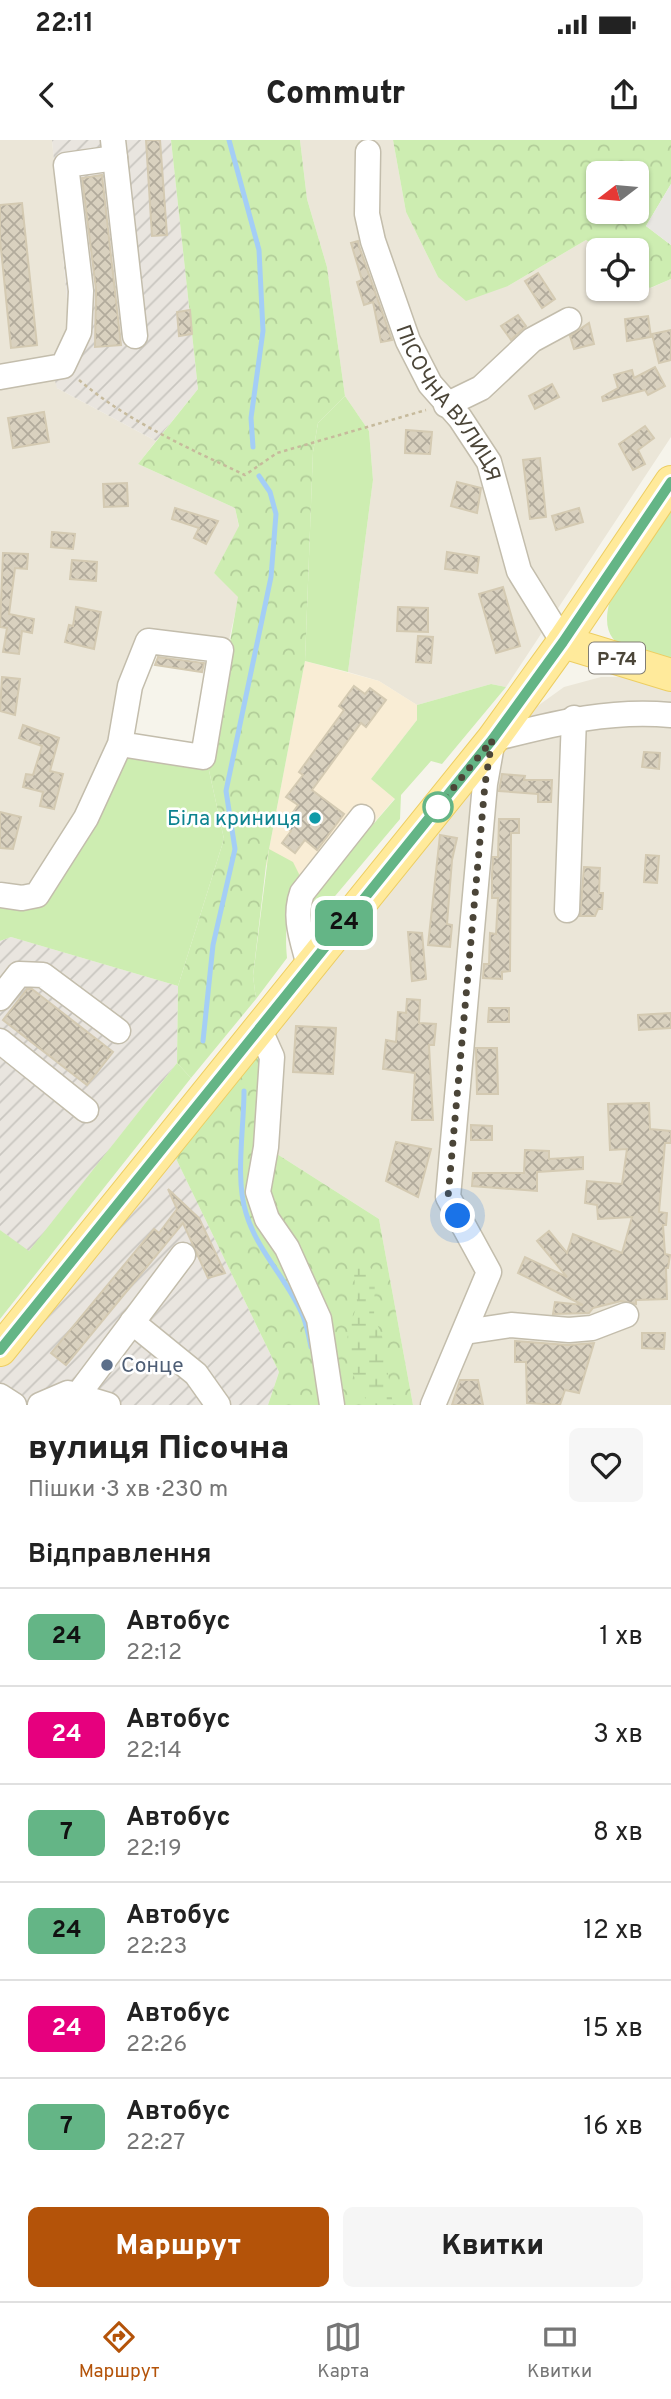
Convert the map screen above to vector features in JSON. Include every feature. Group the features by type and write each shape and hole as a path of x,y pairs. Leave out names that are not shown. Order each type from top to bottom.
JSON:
{"main road":[{"path":"0,1350 492,740 563,642 671,482"},
{"name":"Р-74","path":"563,642 671,675"}],"street":[{"path":"0,377 63,366 79,332 80,291 66,165 114,149 135,336"},
{"name":"ПІСОЧНА ВУЛИЦЯ","path":"368,152 367,214 373,241 408,341 430,384 460,418 489,462 519,571 563,642"},
{"path":"446,405 481,388 532,340 569,320"},
{"path":"0,895 22,898 37,895 86,818 120,744 130,686 148,641 221,650 204,757 120,744"},
{"path":"433,1405 489,1272 448,1197 485,784 492,740 574,718 608,714 671,715"},
{"path":"567,910 574,718"},
{"path":"310,966 299,928 299,902 302,893 362,817"},
{"path":"0,996 19,974 43,975 118,1031"},
{"path":"259,1028 272,1057 266,1147 258,1192 267,1219 287,1248 319,1319 332,1405"},
{"path":"0,1041 86,1110"},
{"path":"77,1396 183,1255"},
{"path":"465,1332 511,1325 569,1330 592,1328 626,1315"},
{"path":"132,1322 195,1374 218,1405"},
{"path":"40,1405 68,1393 108,1405"},
{"path":"0,1396 14,1405"}],"path":[{"path":"63,366 97,394 184,446 245,475 277,453 446,405"}],"shaded area":[{"path":"0,140 52,140 70,331 57,388 156,441 138,464 235,508 239,527 214,573 239,596 229,640 143,634 111,740 38,889 0,881"},
{"path":"52,140 171,140 198,389 156,441 57,388 49,359 70,331"},
{"path":"300,140 393,140 406,212 438,277 508,286 586,240 586,301 649,301 649,287 671,279 671,437 506,687 491,684 417,705 379,681 348,672 373,480 369,431 345,396 327,267 307,199"},
{"path":"671,184 671,245 646,226"},
{"path":"305,661 379,681 417,705 417,720 371,779 395,798 308,900 266,865"},
{"path":"601,677 629,677 671,688 671,1405 413,1405 379,1219 266,1147 262,1035 532,710 564,687"},
{"path":"11,937 178,986 177,1063 29,1252 0,1230 0,941"},
{"path":"167,1140 279,1372 268,1405 14,1405 0,1396 0,1350"}],"green space":[{"path":"171,140 300,140 307,199 327,267 345,396 318,423 313,452 305,661 266,865 253,976 256,999 191,1078 177,1063 178,986 224,839 208,766 238,597 214,573 239,526 235,508 138,464 198,389"},
{"path":"393,140 671,140 671,184 649,221 649,161 586,161 586,224 647,224 646,226 671,245 671,279 649,287 649,238 586,238 508,286 466,301 438,277 406,212"},
{"path":"345,396 369,431 373,480 348,672 305,661 313,452 318,423"},
{"path":"671,506 671,660 622,646 614,640 607,620 609,604"},
{"path":"491,684 506,687 442,764 431,761 401,795 400,819 314,921 306,918 308,900 395,799 371,779 417,720 417,705"},
{"path":"122,752 208,766 224,839 178,986 11,937 0,941 0,900 44,903"},
{"path":"269,849 293,862 301,878 288,917 287,958 256,999 253,976"},
{"path":"259,1028 266,1147 379,1219 413,1405 268,1405 279,1372 167,1140"},
{"path":"177,1063 191,1078 0,1319 0,1230 29,1251"},
{"path":"365,1258 375,1276 374,1316 382,1336 393,1405 370,1405 359,1388 347,1348 349,1328 357,1302 354,1277 356,1266"}],"building":[{"path":"146,140 160,140 167,235 152,236"},
{"path":"102,175 121,345 95,347 96,289 82,178"},
{"path":"22,203 37,345 11,348 0,239 0,205"},
{"path":"358,241 392,340 381,342 373,302 364,305 357,282 362,280 351,243"},
{"path":"538,273 555,299 542,308 525,281"},
{"path":"190,310 192,334 179,336 177,312"},
{"path":"518,315 526,326 511,340 501,326"},
{"path":"648,316 651,337 627,341 625,319"},
{"path":"589,323 594,344 574,349 570,336"},
{"path":"671,330 671,360 659,363 652,334"},
{"path":"655,367 665,386 648,395 645,390 603,401 602,397 618,388 614,375 632,370 634,378"},
{"path":"552,384 559,397 535,409 529,396"},
{"path":"44,412 49,442 13,448 8,418"},
{"path":"645,426 654,438 638,450 645,464 633,470 619,444"},
{"path":"406,430 432,432 430,454 405,453"},
{"path":"540,458 546,517 530,519 523,460"},
{"path":"457,482 481,488 477,513 451,506"},
{"path":"127,483 128,506 104,507 103,484"},
{"path":"175,508 218,521 206,544 194,538 199,528 172,519"},
{"path":"579,508 583,522 556,530 552,516"},
{"path":"52,532 75,534 73,549 51,547"},
{"path":"447,552 479,557 477,573 445,569"},
{"path":"3,553 28,554 27,569 15,568 9,614 34,619 32,633 22,631 19,654 3,652 7,628 0,627"},
{"path":"72,560 97,562 96,581 70,579"},
{"path":"503,587 520,646 496,653 479,594"},
{"path":"76,607 101,612 94,649 65,642 69,625 73,626"},
{"path":"398,607 428,608 428,632 397,631"},
{"path":"418,636 433,637 431,663 416,662"},
{"path":"158,657 204,663 202,672 155,665"},
{"path":"2,677 20,679 15,715 0,711"},
{"path":"354,686 365,694 370,688 386,700 366,727 361,723 312,790 344,814 317,850 305,840 295,853 282,843 291,831 284,825 298,805 286,797 303,775 299,772 344,710 339,706"},
{"path":"23,725 59,738 50,771 63,774 54,809 40,806 43,792 23,787 26,774 33,775 42,746 19,738"},
{"path":"644,752 660,753 659,769 642,767"},
{"path":"502,774 525,776 524,780 552,780 551,802 538,802 538,794 499,791"},
{"path":"0,812 21,817 13,849 0,848"},
{"path":"499,819 519,819 519,833 511,833 510,971 502,972 502,979 483,978 484,964 489,964 490,933 496,934 498,898 492,898 492,875 493,857 498,857"},
{"path":"440,835 457,838 452,860 447,924 452,925 450,947 428,945"},
{"path":"646,855 659,856 657,883 644,882"},
{"path":"584,867 600,868 599,893 603,893 602,909 598,909 595,916 580,916"},
{"path":"408,932 422,933 426,979 412,981"},
{"path":"27,989 32,989 113,1052 87,1085 3,1020"},
{"path":"407,999 420,1000 419,1023 436,1024 434,1045 429,1045 433,1120 412,1120 415,1073 383,1069 386,1040 396,1042 398,1012 406,1013"},
{"path":"489,1008 509,1008 509,1022 488,1022"},
{"path":"671,1013 671,1028 639,1030 638,1015"},
{"path":"296,1026 336,1028 333,1074 293,1072"},
{"path":"476,1048 497,1048 498,1094 477,1094"},
{"path":"649,1103 650,1129 671,1131 671,1143 665,1143 659,1212 667,1213 666,1225 663,1225 665,1254 670,1255 666,1268 667,1299 636,1300 636,1304 621,1301 593,1308 589,1313 553,1314 555,1302 583,1305 518,1273 525,1257 567,1277 537,1241 549,1231 567,1253 573,1234 622,1253 632,1217 598,1219 597,1205 585,1203 587,1181 622,1184 627,1149 610,1150 608,1104"},
{"path":"471,1125 492,1126 492,1140 471,1140"},
{"path":"396,1142 431,1149 418,1197 386,1181"},
{"path":"525,1150 549,1151 549,1159 583,1157 583,1169 537,1172 537,1191 472,1186 473,1173 524,1173"},
{"path":"168,1189 199,1218 225,1273 208,1278 183,1223 66,1365 51,1353 154,1229 159,1233 177,1209"},
{"path":"642,1333 665,1333 664,1349 642,1348"},
{"path":"515,1341 568,1345 594,1343 579,1393 565,1390 560,1405 527,1403 526,1362 515,1362"},
{"path":"460,1380 478,1380 483,1405 452,1405"}],"waterway":[{"path":"229,140 259,250 263,331 251,418 253,447"},
{"path":"203,1041 213,945 235,849 226,791 271,577 276,514 270,492 259,476"},
{"path":"244,1091 241,1185 246,1213 257,1240 297,1303 311,1347"}],"bus line":[{"name":"24","path":"0,1350 492,740 563,642 671,482"}],"place":[{"name":"Біла криниця","path":"315,818"},
{"name":"Сонце","path":"107,1365"}],"route":[{"path":"438,807 492,740 485,784 448,1197 458,1216"}]}
